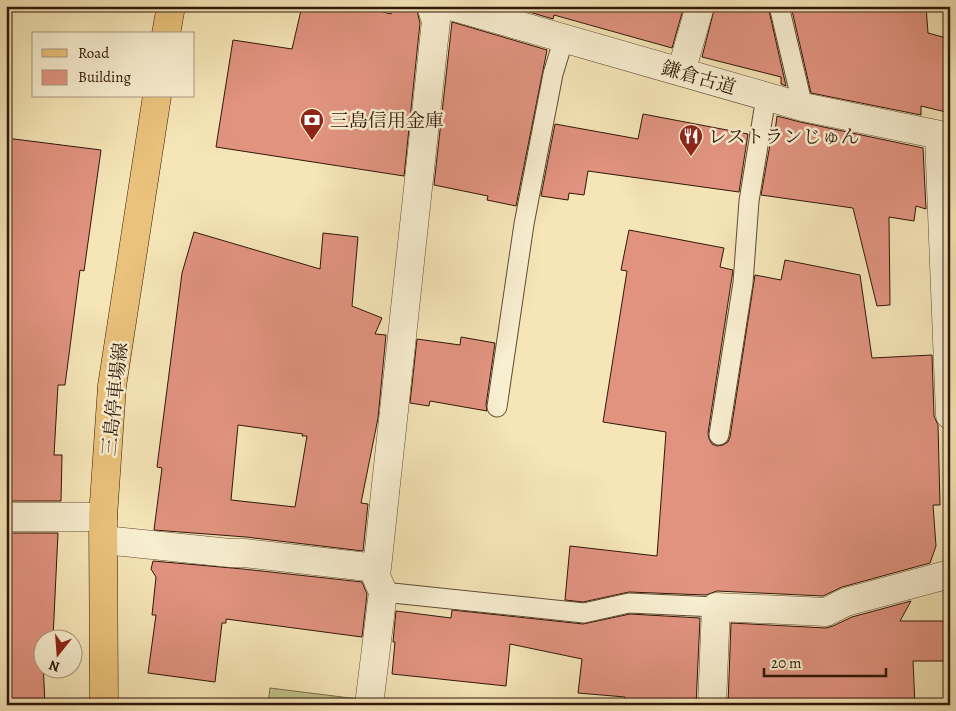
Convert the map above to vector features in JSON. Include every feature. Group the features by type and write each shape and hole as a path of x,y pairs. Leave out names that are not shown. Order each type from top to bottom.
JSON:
{"main road":[{"path":"166,32 170,6"},
{"name":"三島停車場線","path":"104,705 104,529 112,386 157,98"}],"street":[{"path":"369,705 436,20 431,6"},
{"name":"鎌倉古道","path":"451,6 803,107 944,137"},
{"path":"681,72 700,6"},
{"path":"944,137 950,415"},
{"path":"6,517 104,529 230,553 244,553 380,580"},
{"path":"712,705 716,608 826,612 846,602 950,574"}],"lane":[{"path":"779,6 803,107"},
{"path":"497,407 524,224 554,74 564,38"},
{"path":"719,435 743,283 749,201 766,97"},
{"path":"380,580 584,613 629,603 716,608"}],"green space":[{"path":"270,688 358,699 357,705 268,705"}],"building":[{"path":"302,6 358,6 391,14 392,6 416,6 420,23 404,176 216,147 233,40 292,49"},
{"path":"509,6 684,6 672,48 554,15 553,19"},
{"path":"715,6 768,6 786,86 781,84 781,77 702,57"},
{"path":"791,6 926,6 928,33 950,39 950,113 921,106 921,115 811,93"},
{"path":"452,22 547,50 516,206 487,200 488,196 434,185"},
{"path":"643,114 748,134 739,192 588,171 584,195 569,193 568,200 541,196 555,124 638,139"},
{"path":"777,116 923,148 926,209 916,206 914,221 889,217 890,305 877,306 853,208 761,195 771,139 774,139"},
{"path":"6,138 101,150 84,271 80,270 65,385 58,385 54,455 62,455 61,501 6,501"},
{"path":"629,230 724,248 720,267 733,270 708,433 712,444 717,446 728,442 730,437 755,275 781,280 785,260 860,275 872,358 932,355 934,416 938,425 940,505 933,505 936,546 930,563 842,587 823,596 717,591 706,595 629,592 583,602 565,600 570,546 657,556 666,432 603,422 627,271 621,270"},
{"path":"194,232 320,269 323,233 358,237 352,306 382,318 375,334 386,335 378,418 361,503 368,504 363,551 246,537 154,530 162,468 157,467 182,273","holes":["238,425 303,434 302,436 307,436 295,507 231,500"]},
{"path":"461,337 495,343 486,405 487,411 430,401 429,406 410,403 417,339 460,345"},
{"path":"6,533 58,533 53,628 32,628 32,678 44,678 45,705 6,705"},
{"path":"153,561 362,582 367,594 362,637 226,619 226,623 222,623 215,682 148,673 156,615 152,615 156,577 151,569"},
{"path":"911,601 900,621 946,621 946,661 913,661 915,705 728,705 731,623 826,628 852,617"},
{"path":"452,610 583,624 630,614 700,618 696,705 625,705 625,697 578,693 582,659 510,644 506,686 392,674 396,611 451,618"}],"place":[{"name":"三島信用金庫","path":"312,141"},
{"name":"レストランじゅん","path":"691,157"}]}
